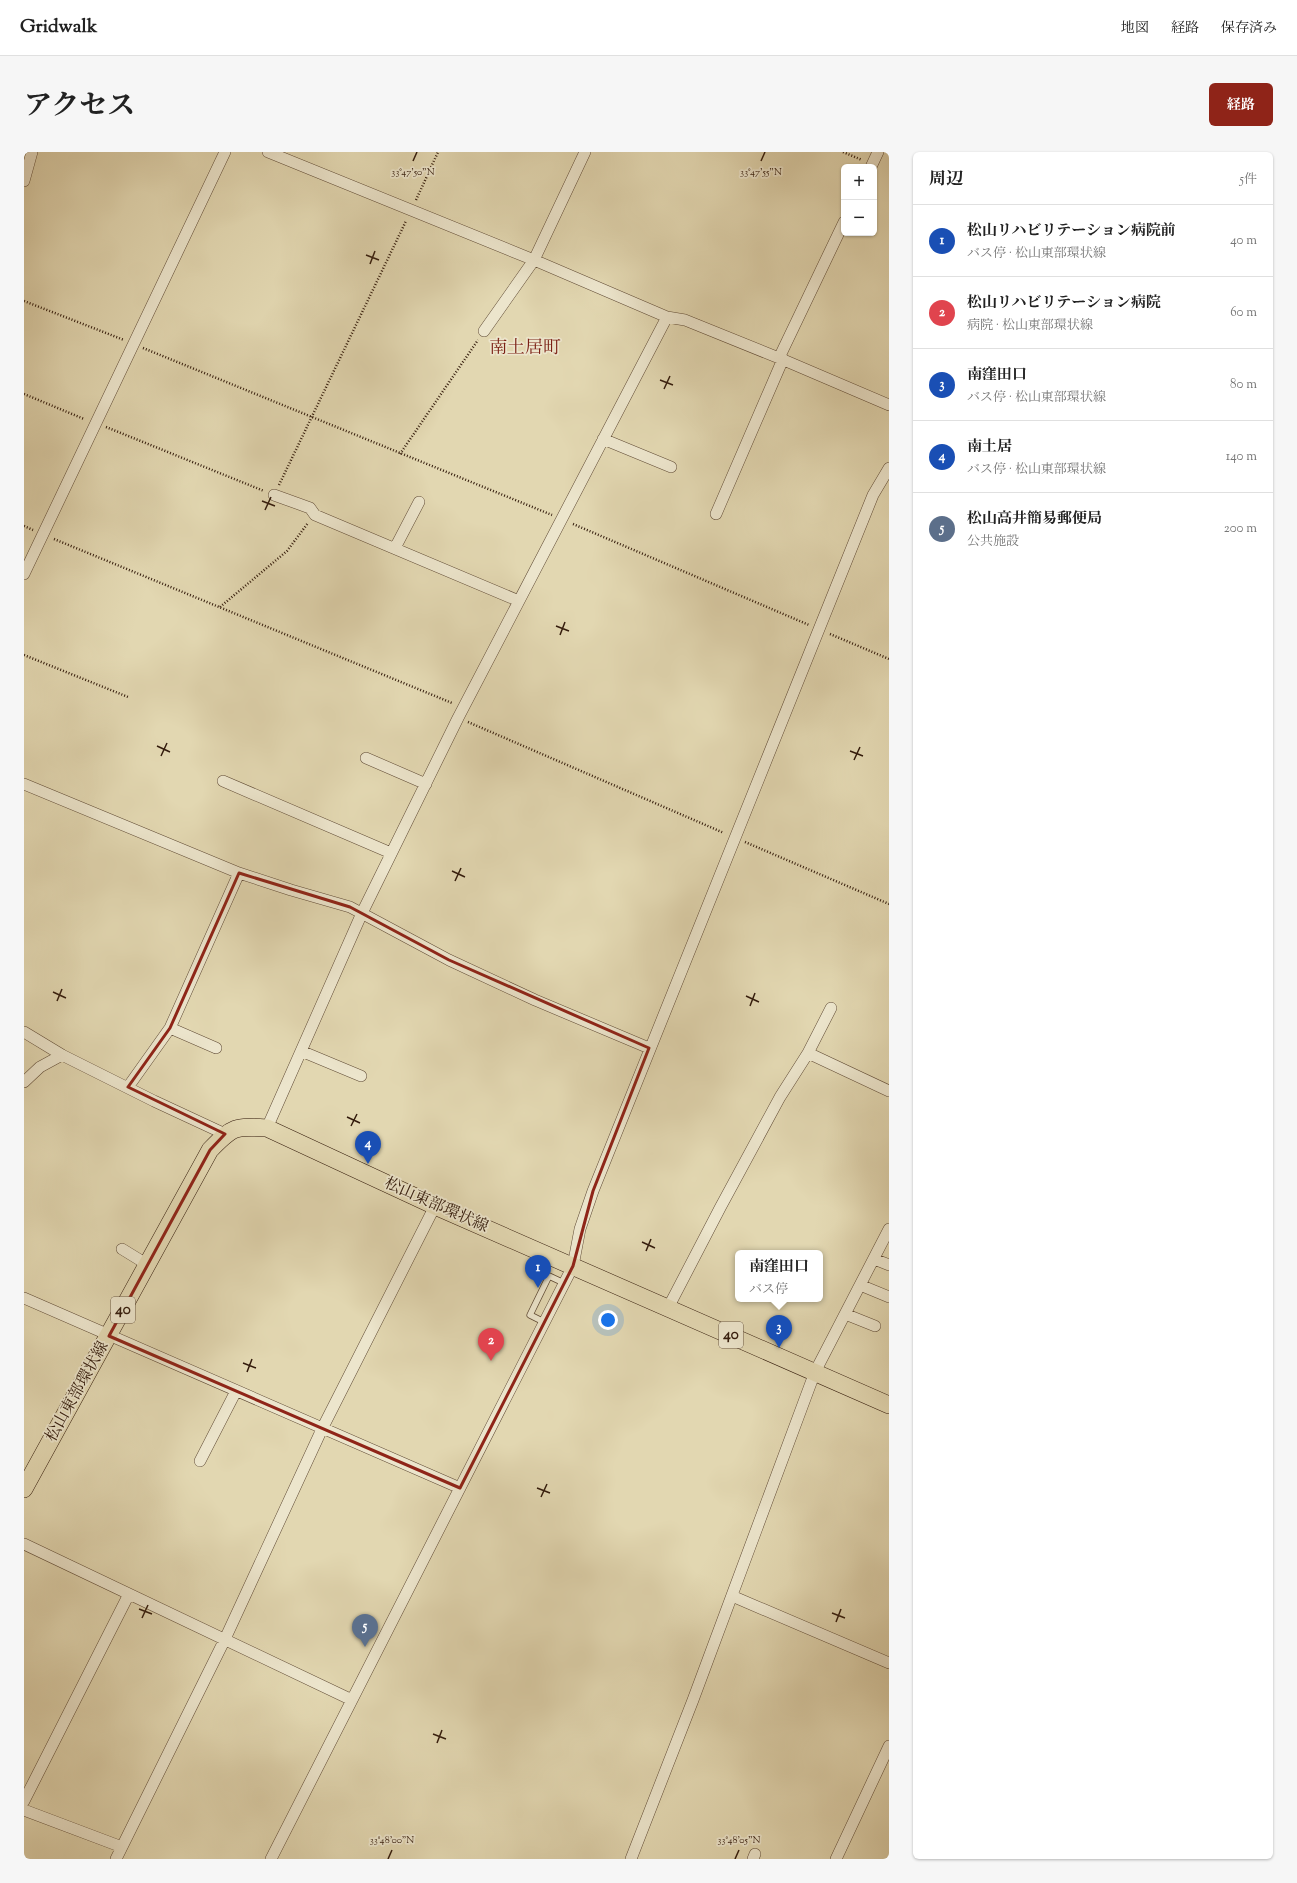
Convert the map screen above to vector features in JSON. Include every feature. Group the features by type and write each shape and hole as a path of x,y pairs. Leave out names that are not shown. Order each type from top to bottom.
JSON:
{"main road":[{"name":"松山東部環状線","path":"24,1489 210,1150 225,1134 241,1126 267,1128 435,1206 889,1405"}],"street":[{"path":"24,181 32,152"},
{"path":"24,574 225,152"},
{"path":"268,152 534,260 667,317 685,320 781,358 889,405"},
{"path":"484,331 534,260 585,152"},
{"path":"873,164 878,152"},
{"path":"716,514 781,358 841,228"},
{"path":"267,1128 362,913 391,853 458,718 667,317"},
{"path":"604,439 671,467"},
{"path":"271,1859 573,1266 580,1229 593,1190 649,1048 736,838 873,495 889,468"},
{"path":"274,495 310,508 315,515 519,601"},
{"path":"395,548 419,502"},
{"path":"366,758 426,784"},
{"path":"223,781 391,853"},
{"path":"24,784 239,873 291,890 350,906 449,960 534,1000 649,1048"},
{"path":"128,1087 170,1028 239,873"},
{"path":"668,1308 780,1097 808,1053 830,1008"},
{"path":"170,1028 216,1048"},
{"path":"24,1032 62,1055 154,1101 225,1134"},
{"path":"301,1051 361,1076"},
{"path":"808,1053 889,1091"},
{"path":"24,1082 40,1067 62,1055"},
{"path":"116,1859 225,1639 322,1429 435,1206"},
{"path":"631,1859 732,1596 815,1372 889,1229"},
{"path":"122,1249 148,1265"},
{"path":"874,1258 889,1265"},
{"path":"860,1285 889,1297"},
{"path":"24,1298 460,1488"},
{"path":"845,1314 875,1326"},
{"path":"200,1461 236,1391"},
{"path":"24,1544 352,1700"},
{"path":"24,1801 130,1594"},
{"path":"732,1596 889,1663"},
{"path":"836,1859 889,1746"},
{"path":"24,1810 122,1846"}],"lane":[{"path":"544,1322 530,1315 549,1276 564,1283"}],"path":[{"path":"24,394 274,495 438,152"},
{"path":"843,152 868,164"},
{"path":"24,300 562,519 889,659"},
{"path":"400,454 484,331"},
{"path":"220,607 287,551 315,515"},
{"path":"24,526 464,708"},
{"path":"24,655 128,697"},
{"path":"458,718 889,904"}],"highlighted area":[{"path":"239,873 350,907 449,960 649,1048 593,1191 573,1266 460,1488 109,1336 210,1150 225,1134 128,1087 170,1028"}],"place":[{"name":"南土居","path":"368,1164"},
{"name":"松山リハビリテーション病院前","path":"538,1288"},
{"name":"南窪田口","path":"779,1348"},
{"name":"松山リハビリテーション病院","path":"491,1361"},
{"name":"松山高井簡易郵便局","path":"365,1647"}],"district":[{"name":"南土居町","path":"525,349"}]}
